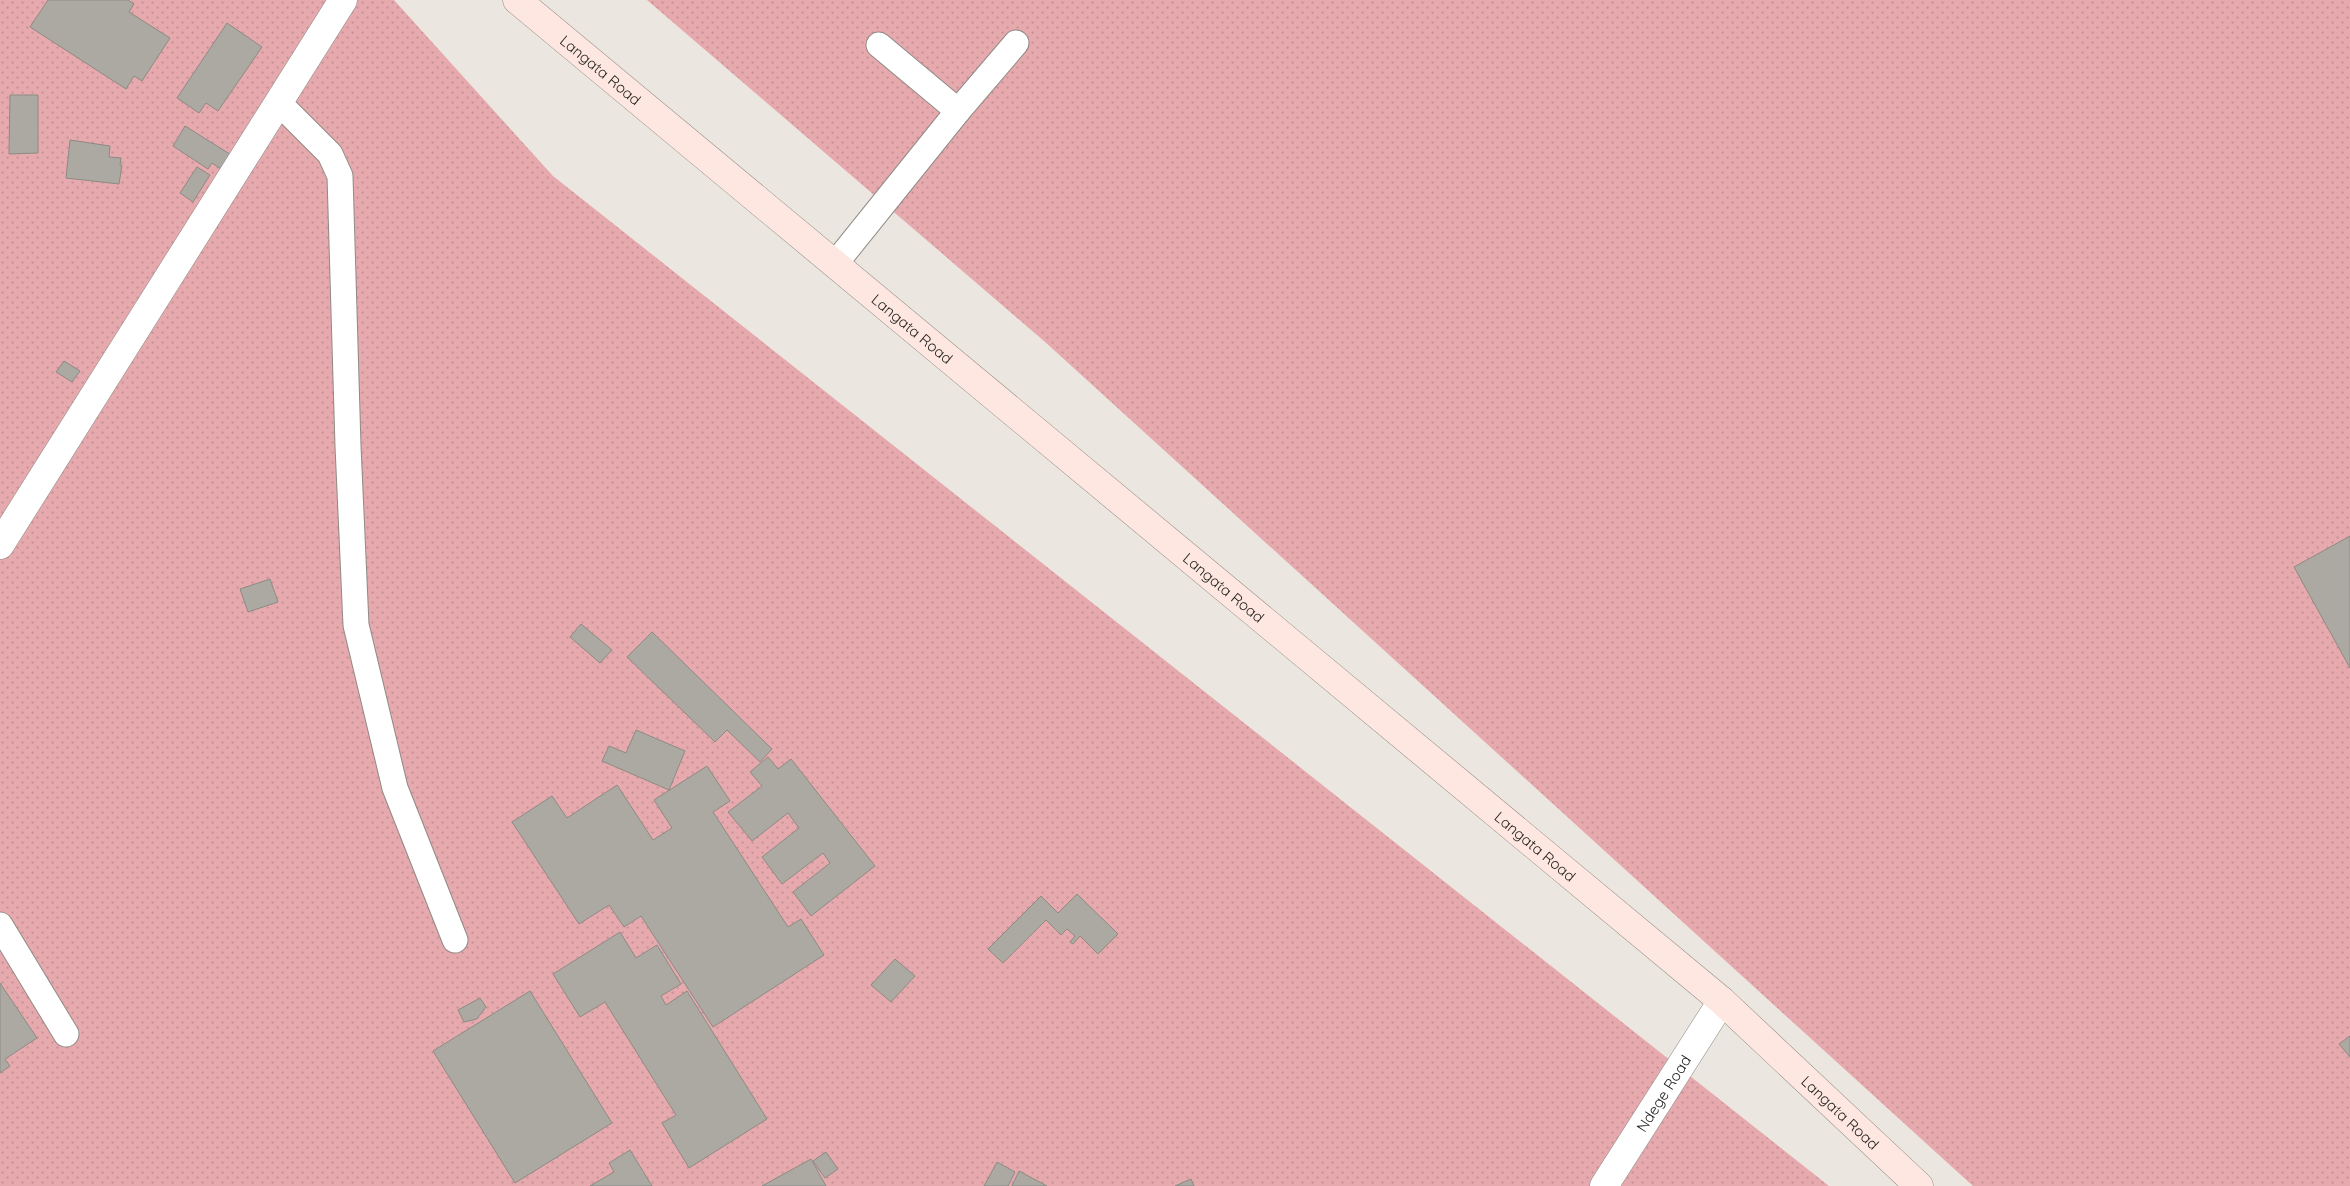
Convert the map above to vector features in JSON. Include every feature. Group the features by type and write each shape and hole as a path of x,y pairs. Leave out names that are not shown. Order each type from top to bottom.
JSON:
{"main road":[{"name":"Langata Road","path":"517,0 1722,1001 1919,1186"}],"street":[{"path":"0,545 343,0"},
{"name":"Ndege Road","path":"1604,1186 1722,1001"}],"lane":[{"path":"835,264 958,111 1016,44"},
{"path":"879,45 958,111"},
{"path":"278,102 330,154 340,176 348,446 356,625 395,788 455,940"},
{"path":"0,925 66,1034"}],"shaded area":[{"path":"0,0 394,0 553,176 1829,1186 0,1186"},
{"path":"647,0 2350,0 2350,1186 1973,1186 1044,341"}],"building":[{"path":"48,0 128,0 134,4 129,12 170,38 142,81 134,76 126,89 30,27"},
{"path":"227,23 262,47 218,111 206,103 199,113 177,98"},
{"path":"10,95 38,95 38,153 9,154"},
{"path":"185,126 233,156 224,171 212,163 208,169 173,146"},
{"path":"70,140 110,146 109,157 121,158 120,165 122,165 119,184 66,178"},
{"path":"197,167 210,175 193,202 180,193"},
{"path":"64,361 80,371 72,382 56,372"},
{"path":"2350,536 2350,668 2294,567"},
{"path":"270,579 278,602 248,612 240,589"},
{"path":"581,624 612,650 600,663 570,637"},
{"path":"652,632 772,749 760,762 727,730 715,742 627,657"},
{"path":"636,730 685,751 669,790 602,761 609,746 626,753"},
{"path":"768,757 778,769 791,759 875,866 811,916 793,892 830,863 823,853 782,884 762,857 799,828 788,813 752,841 728,812 762,786 750,772"},
{"path":"707,766 730,801 713,812 788,927 801,919 824,955 713,1027 641,916 624,927 609,905 579,924 512,822 552,796 567,818 617,785 653,840 672,828 654,800"},
{"path":"1077,894 1118,934 1098,954 1080,936 1073,944 1070,942 1075,936 1067,929 1061,935 1046,920 1003,963 988,949 1041,896 1058,913"},
{"path":"620,932 636,958 657,945 681,984 661,996 666,1005 687,991 767,1119 689,1168 662,1123 676,1115 605,1002 580,1017 553,974"},
{"path":"895,959 915,976 891,1002 871,985"},
{"path":"0,983 37,1038 5,1059 10,1066 0,1073"},
{"path":"530,991 612,1123 515,1183 433,1051"},
{"path":"480,998 486,1007 477,1019 464,1022 458,1010"},
{"path":"2350,1036 2350,1057 2339,1044"},
{"path":"630,1150 652,1186 590,1186 614,1172 609,1163"},
{"path":"826,1152 838,1169 825,1178 813,1161"},
{"path":"811,1159 826,1186 762,1186"},
{"path":"997,1162 1015,1172 1008,1186 984,1186"},
{"path":"1019,1171 1047,1186 1012,1186"},
{"path":"1191,1179 1194,1186 1175,1186"}]}
